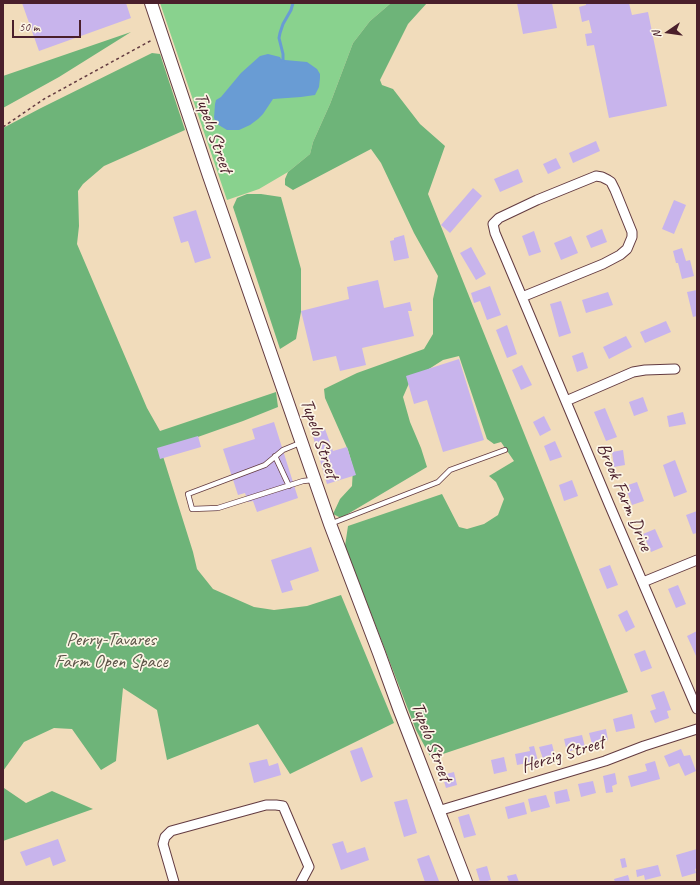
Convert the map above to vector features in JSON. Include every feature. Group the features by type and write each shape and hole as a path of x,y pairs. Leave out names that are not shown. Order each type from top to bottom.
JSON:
{"main road":[{"name":"Tupelo Street","path":"151,3 330,524 466,882"}],"street":[{"name":"Brook Farm Drive","path":"522,297 603,264 628,249 632,237 631,228 615,190 608,180 602,177 592,177 499,218 493,224 495,233 588,454 697,709"},
{"path":"566,401 633,372 675,369"},
{"path":"643,582 697,560"},
{"name":"Herzig Street","path":"438,811 605,761 697,729"},
{"path":"174,882 163,844 165,837 171,831 266,805 283,806 310,867 301,882"}],"lane":[{"path":"302,442 283,450 265,465 188,494 192,509 218,508 303,481 315,480"},
{"path":"330,524 438,482 450,470 505,450"},
{"path":"275,456 289,486"}],"path":[{"path":"3,127 44,99 161,35"}],"green space":[{"path":"160,3 391,3 370,21 353,43 330,104 313,142 310,154 288,172 259,189 227,200"},
{"path":"391,3 427,3 408,24 380,80 382,85 393,89 420,124 445,146 428,194 628,692 431,758 416,730 345,546 348,526 442,494 459,527 467,529 484,524 498,515 504,499 496,482 489,476 514,461 501,442 494,444 487,439 459,356 443,360 410,381 403,397 410,422 427,467 341,518 333,514 340,499 352,486 353,468 348,450 325,398 324,389 357,373 424,349 433,334 433,299 438,276 414,233 381,163 371,149 293,190 285,185 285,179 288,172 310,154 313,142 330,104 353,43 370,21"},
{"path":"131,32 59,77 3,108 3,76"},
{"name":"Perry-Tavares Farm Open Space","path":"152,53 160,54 185,130 104,166 83,184 78,191 79,226 77,244 147,408 160,431 276,392 278,407 161,450 197,569 213,589 254,607 274,610 307,606 341,595 394,723 290,774 258,724 167,760 157,710 123,688 116,761 101,770 72,729 54,728 24,742 3,771 3,128"},
{"path":"247,194 261,194 281,197 301,269 301,312 296,339 280,349 233,207 237,198"},
{"path":"3,772 4,788 26,803 52,791 93,809 3,841"}],"water":[{"path":"268,54 285,60 307,62 317,69 320,74 320,78 319,87 315,95 273,99 258,119 239,130 227,130 217,124 214,118 216,100 221,97 241,73 260,56"}],"building":[{"path":"22,3 126,3 131,18 39,51"},
{"path":"517,3 552,3 557,28 523,34"},
{"path":"586,3 629,3 632,15 648,12 667,106 609,118 594,45 587,46 585,34 592,33 589,20 582,22 579,7 586,5"},
{"path":"596,141 600,151 573,163 569,153"},
{"path":"556,158 561,168 548,174 543,164"},
{"path":"518,169 523,182 500,192 494,179"},
{"path":"473,188 482,196 450,233 441,225"},
{"path":"674,200 686,205 674,234 662,229"},
{"path":"196,210 211,258 195,263 188,241 181,243 173,217"},
{"path":"602,229 607,242 591,248 586,236"},
{"path":"534,231 541,252 529,256 522,236"},
{"path":"404,235 409,258 394,261 390,241"},
{"path":"571,236 578,253 561,260 554,243"},
{"path":"471,247 486,274 476,280 460,253"},
{"path":"682,248 686,261 690,260 694,276 682,279 673,251"},
{"path":"378,280 384,308 410,302 412,311 408,311 414,336 362,348 366,365 340,371 336,356 313,361 301,311 349,299 347,287"},
{"path":"490,286 501,315 487,320 480,301 474,303 471,293"},
{"path":"697,290 697,316 693,317 687,292"},
{"path":"608,292 613,305 586,313 582,300"},
{"path":"561,301 571,333 559,337 550,304"},
{"path":"666,321 671,332 645,343 640,332"},
{"path":"507,325 517,354 507,358 496,330"},
{"path":"626,336 632,347 609,359 603,347"},
{"path":"583,352 588,368 577,372 572,356"},
{"path":"459,359 484,440 443,452 427,400 414,404 406,376"},
{"path":"522,365 532,385 521,390 512,370"},
{"path":"643,397 648,411 634,416 629,402"},
{"path":"605,408 617,437 606,441 594,412"},
{"path":"683,412 686,424 669,427 667,416"},
{"path":"544,416 551,430 540,436 533,422"},
{"path":"274,422 298,498 257,512 253,501 248,502 245,493 238,495 223,449 255,439 252,429"},
{"path":"325,429 333,451 347,447 356,475 327,484 312,433"},
{"path":"198,436 201,447 160,459 157,448"},
{"path":"555,441 562,457 550,461 544,446"},
{"path":"623,450 625,465 614,467 612,452"},
{"path":"675,460 687,492 674,497 663,465"},
{"path":"572,480 578,496 564,501 559,485"},
{"path":"637,482 644,501 632,505 625,486"},
{"path":"697,511 697,533 693,534 686,515"},
{"path":"655,529 663,547 651,552 643,534"},
{"path":"311,547 319,571 290,581 293,590 282,593 271,560"},
{"path":"610,565 618,585 607,589 599,569"},
{"path":"678,585 686,604 676,608 668,589"},
{"path":"627,610 635,627 626,632 618,615"},
{"path":"697,631 697,658 687,636"},
{"path":"645,650 652,668 641,672 634,654"},
{"path":"664,691 671,710 667,711 669,718 655,723 650,711 656,709 651,695"},
{"path":"632,714 635,728 616,732 613,719"},
{"path":"606,729 608,740 592,744 589,733"},
{"path":"582,735 585,747 567,752 564,739"},
{"path":"552,744 555,756 543,759 539,747"},
{"path":"534,746 538,761 517,765 515,754 530,751 529,747"},
{"path":"362,747 373,777 361,782 350,751"},
{"path":"681,749 684,756 690,755 696,771 685,776 679,763 669,767 664,756"},
{"path":"504,757 507,771 494,774 491,760"},
{"path":"267,759 269,766 278,763 281,775 254,783 249,763"},
{"path":"655,761 660,779 631,787 628,776 647,771 645,764"},
{"path":"454,772 457,785 446,788 442,775"},
{"path":"615,773 617,784 612,786 613,792 606,793 603,776"},
{"path":"593,781 596,793 581,797 578,784"},
{"path":"567,789 570,801 556,804 554,792"},
{"path":"546,795 550,807 531,812 528,799"},
{"path":"407,799 417,833 404,837 394,802"},
{"path":"524,802 527,814 508,819 505,807"},
{"path":"469,814 476,835 464,838 458,817"},
{"path":"58,839 66,861 53,866 50,857 26,866 20,852"},
{"path":"343,841 347,853 365,847 369,860 341,870 332,844"},
{"path":"697,849 696,873 682,877 676,855"},
{"path":"429,855 439,881 436,882 425,882 417,859"},
{"path":"625,858 627,867 622,868 620,859"},
{"path":"658,865 661,876 645,880 644,875 637,877 636,870"},
{"path":"487,866 491,880 480,882 476,869"},
{"path":"516,874 519,882 509,882 507,876"},
{"path":"628,875 630,882 615,882 614,879"}],"waterway":[{"path":"283,60 279,38 283,24 291,10 293,3"}]}
